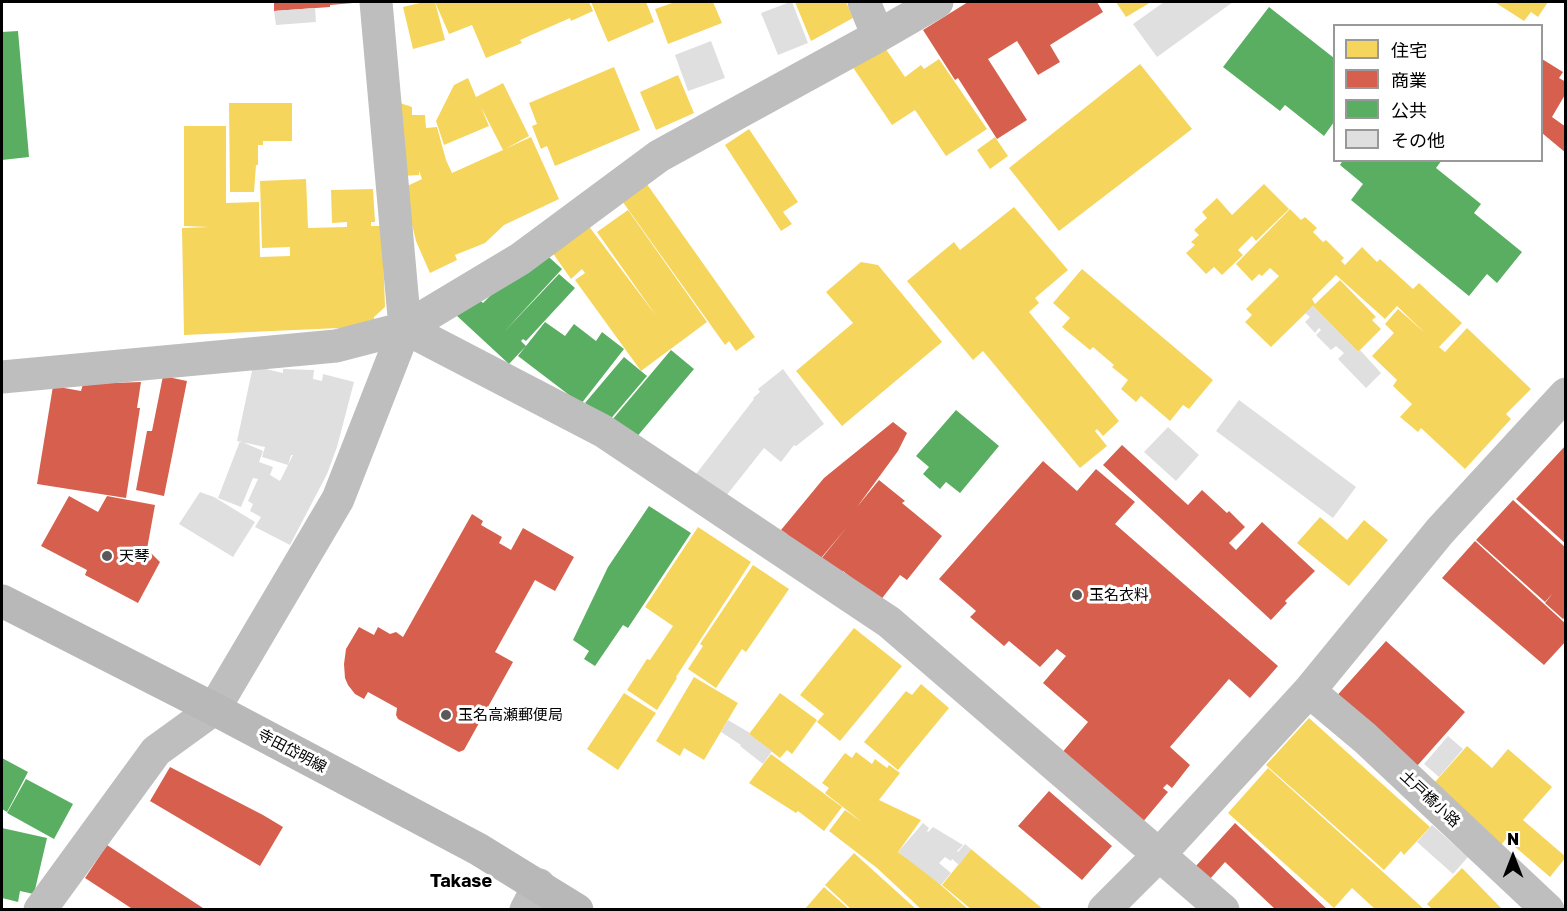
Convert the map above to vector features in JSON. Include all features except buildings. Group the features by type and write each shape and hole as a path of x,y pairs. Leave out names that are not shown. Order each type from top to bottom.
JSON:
{"main road":[{"name":"寺田岱明線","path":"2,601 214,709 478,849 532,897 577,909"}],"street":[{"path":"40,909 156,752 214,709 338,499 405,328 376,2"},
{"path":"864,2 878,36"},
{"path":"2,377 336,346 405,328 520,259 659,156 937,2"},
{"path":"405,328 603,431 889,622 1158,856 1223,909"},
{"path":"1104,909 1158,856 1309,691 1440,531 1566,394"},
{"name":"土戸橋小路","path":"1309,691 1365,738 1548,909"}],"place":[{"name":"天琴","path":"107,556"},
{"name":"玉名衣料","path":"1077,595"},
{"name":"玉名高瀬郵便局","path":"446,715"}],"district":[{"name":"Takase","path":"461,881"}]}
